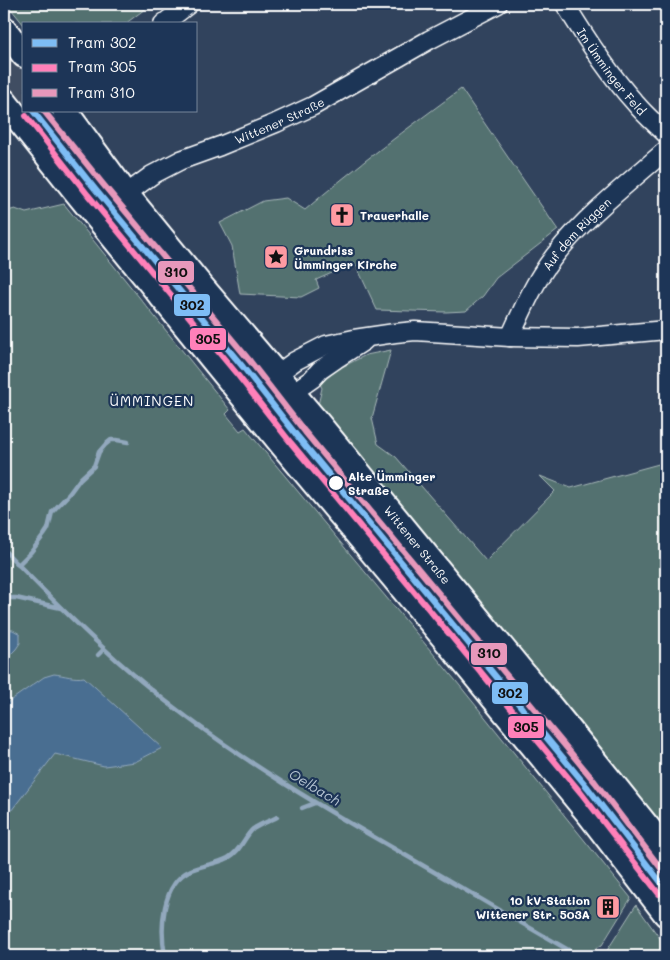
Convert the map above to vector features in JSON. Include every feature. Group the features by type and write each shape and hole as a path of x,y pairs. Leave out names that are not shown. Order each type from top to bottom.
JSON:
{"main road":[{"path":"4,29 22,53"},
{"path":"4,101 74,190 255,411 589,814 666,914"},
{"name":"Wittener Straße","path":"66,112 126,194 574,735 666,850"}],"street":[{"path":"166,22 189,4"},
{"name":"Wittener Straße","path":"126,194 152,175 181,160 220,146 313,106 429,40 498,4"},
{"name":"Im Ümminger Feld","path":"565,4 580,30 606,67 636,105 666,134"},
{"name":"Auf dem Rüggen","path":"510,337 541,275 562,245 595,212 666,150"},
{"path":"255,411 276,375 295,361 326,345 354,339 415,332 510,337 578,338 666,330"},
{"path":"255,411 292,393 312,379 320,370 373,336"}],"shaded area":[{"path":"4,45 22,68 22,108 4,85"},
{"path":"25,112 55,112 259,369 248,378 245,376 197,318 161,282"},
{"path":"298,417 666,865 666,898 284,431 285,426"},
{"path":"4,629 13,630 20,634 20,643 10,655 4,668"},
{"path":"54,674 84,677 162,748 135,762 104,766 55,754 11,811 4,828 4,705 44,677"}],"green space":[{"path":"7,4 149,4 149,6 128,22 22,23"},
{"path":"461,89 558,230 496,278 483,296 466,311 377,310 355,263 316,280 319,288 301,297 240,294 232,246 220,223 263,201 286,198 305,210 362,163"},
{"path":"64,204 230,410 226,414 240,431 245,428 456,681 631,898 602,945 596,948 592,956 4,956 4,212 15,209 26,213"},
{"path":"391,350 372,418 378,444 396,457 486,561 555,491 540,476 571,488 666,462 666,838 318,405 322,388 320,384 338,369 366,355"},
{"path":"322,510 559,792 633,890 556,794"},
{"path":"636,905 666,947 666,956 605,956 608,949"}],"waterway":[{"path":"18,565 31,552 48,529 52,512 80,479 94,466 99,452 105,445 111,440 128,442"},
{"name":"Oelbach","path":"4,550 70,617 139,680 212,735 310,799 579,956"},
{"path":"4,598 16,598 61,608"},
{"path":"98,655 104,649"},
{"path":"302,808 315,803"},
{"path":"165,956 163,945 165,908 168,896 181,876 191,870 228,858 236,852 253,829 277,817"}],"tram line":[{"name":"302","path":"34,112 298,437 588,788 666,889"},
{"name":"310","path":"45,112 250,361 305,432 595,782 666,875"},
{"name":"305","path":"26,116 88,195 236,373 291,443 581,793 659,894"}],"place":[{"name":"Trauerhalle","path":"342,215"},
{"name":"Grundriss Ümminger Kirche","path":"276,257"},
{"name":"Alte Ümminger Straße","path":"336,483"},
{"name":"10 kV-Station Wittener Str. 503A","path":"608,907"}],"district":[{"name":"ÜMMINGEN","path":"152,400"}]}
